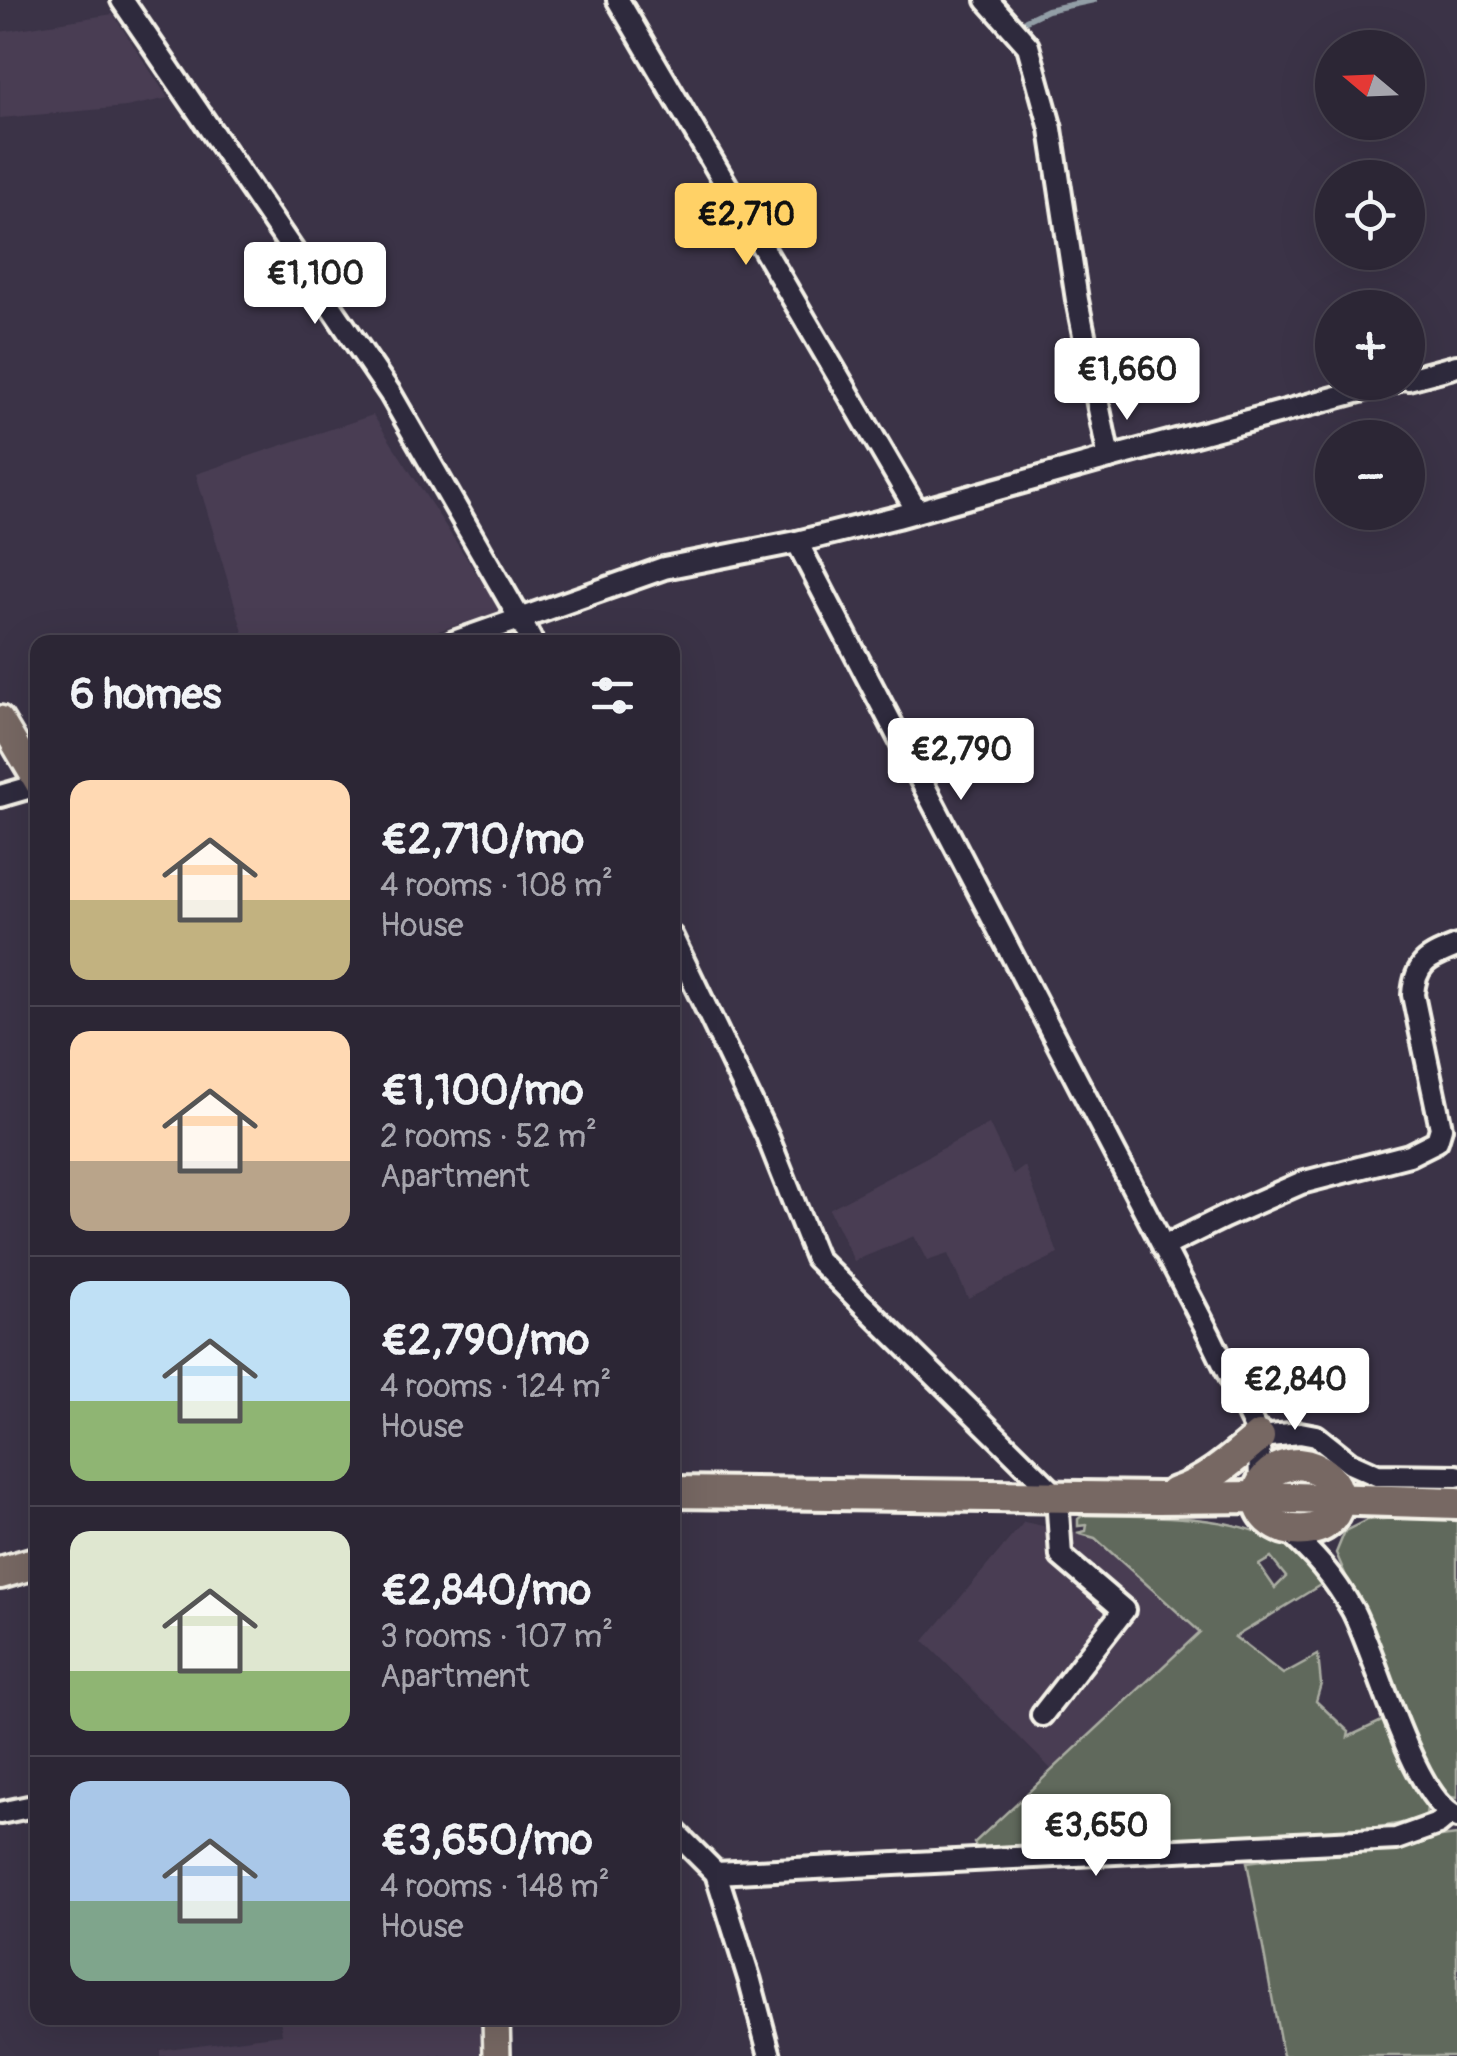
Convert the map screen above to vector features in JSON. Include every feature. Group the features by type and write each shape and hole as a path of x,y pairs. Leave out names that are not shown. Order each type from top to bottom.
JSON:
{"highway":[{"path":"1158,1498 1201,1482 1259,1437"},
{"path":"1269,1508 1265,1476 1281,1466 1327,1499 1334,1528 1347,1513 1375,1502"},
{"path":"680,1483 778,1492"},
{"path":"680,1492 1158,1498 1269,1508 1327,1499 1457,1502"},
{"path":"680,1501 778,1492"},
{"path":"0,1573 30,1564"}],"main road":[{"path":"0,718 30,770"},
{"path":"496,2025 497,2056"}],"street":[{"path":"122,0 390,393 528,635"},
{"path":"618,0 917,511"},
{"path":"986,0 1028,46 1046,112 1077,300 1109,458"},
{"path":"1425,374 1457,366"},
{"path":"474,635 664,568 797,542 1326,400"},
{"path":"716,1873 1396,1839 1453,1816 1422,1781 1354,1614 1333,1578 1269,1508 1259,1437 797,542"},
{"path":"0,796 30,787"},
{"path":"1163,1247 1301,1183 1409,1154 1437,1141 1441,1128 1412,995 1414,977 1429,956 1457,946"},
{"path":"680,954 768,1135 816,1258 1057,1496 1061,1556 1124,1610 1042,1714"},
{"path":"1259,1437 1300,1432 1316,1436 1350,1463 1378,1475 1457,1476"},
{"path":"1259,1437 1285,1456 1327,1499 1333,1578"},
{"path":"0,1813 30,1807"},
{"path":"680,1837 716,1873 770,2056"}],"shaded area":[{"path":"113,14 168,98 126,107 0,118 0,32"},
{"path":"373,415 501,611 425,635 244,635 196,474"},
{"path":"989,1124 1013,1175 1025,1166 1058,1254 968,1298 948,1254 927,1261 914,1236 854,1261 829,1209"},
{"path":"1024,1522 1095,1537 1201,1632 1052,1770 924,1641"},
{"path":"281,2025 480,2025 480,2056 160,2056 160,2050 282,2034"}],"green space":[{"path":"1083,1515 1134,1516 1218,1522 1269,1537 1295,1553 1322,1584 1235,1637 1283,1674 1318,1655 1321,1684 1316,1701 1349,1732 1348,1737 1386,1719 1427,1808 1426,1814 1394,1825 1352,1829 978,1850 974,1843 1200,1632 1095,1538 1077,1533 1086,1531 1087,1525 1078,1526","holes":["1271,1558 1286,1577 1275,1588 1259,1565"]},
{"path":"1457,1518 1457,1798 1445,1796 1435,1783 1336,1553 1345,1531 1367,1520"},
{"path":"1457,1835 1457,2056 1283,2056 1247,1862"}],"waterway":[{"path":"1026,20 1047,10 1094,0"}]}
